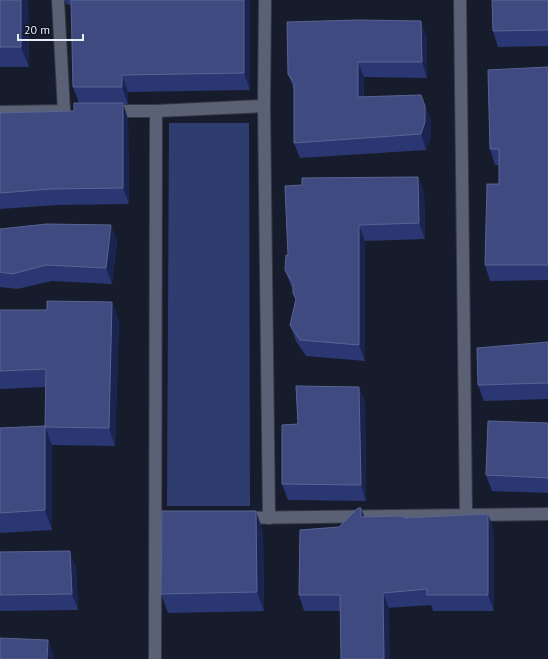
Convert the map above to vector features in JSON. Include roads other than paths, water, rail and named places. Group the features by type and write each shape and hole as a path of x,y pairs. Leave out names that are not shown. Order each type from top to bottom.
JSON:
{"street":[{"path":"0,112 68,112 58,0"},
{"path":"265,0 264,106 269,518"},
{"path":"460,0 466,515"},
{"path":"95,111 156,111 264,106"},
{"path":"155,659 159,517 156,111"},
{"path":"231,518 548,514"}]}
